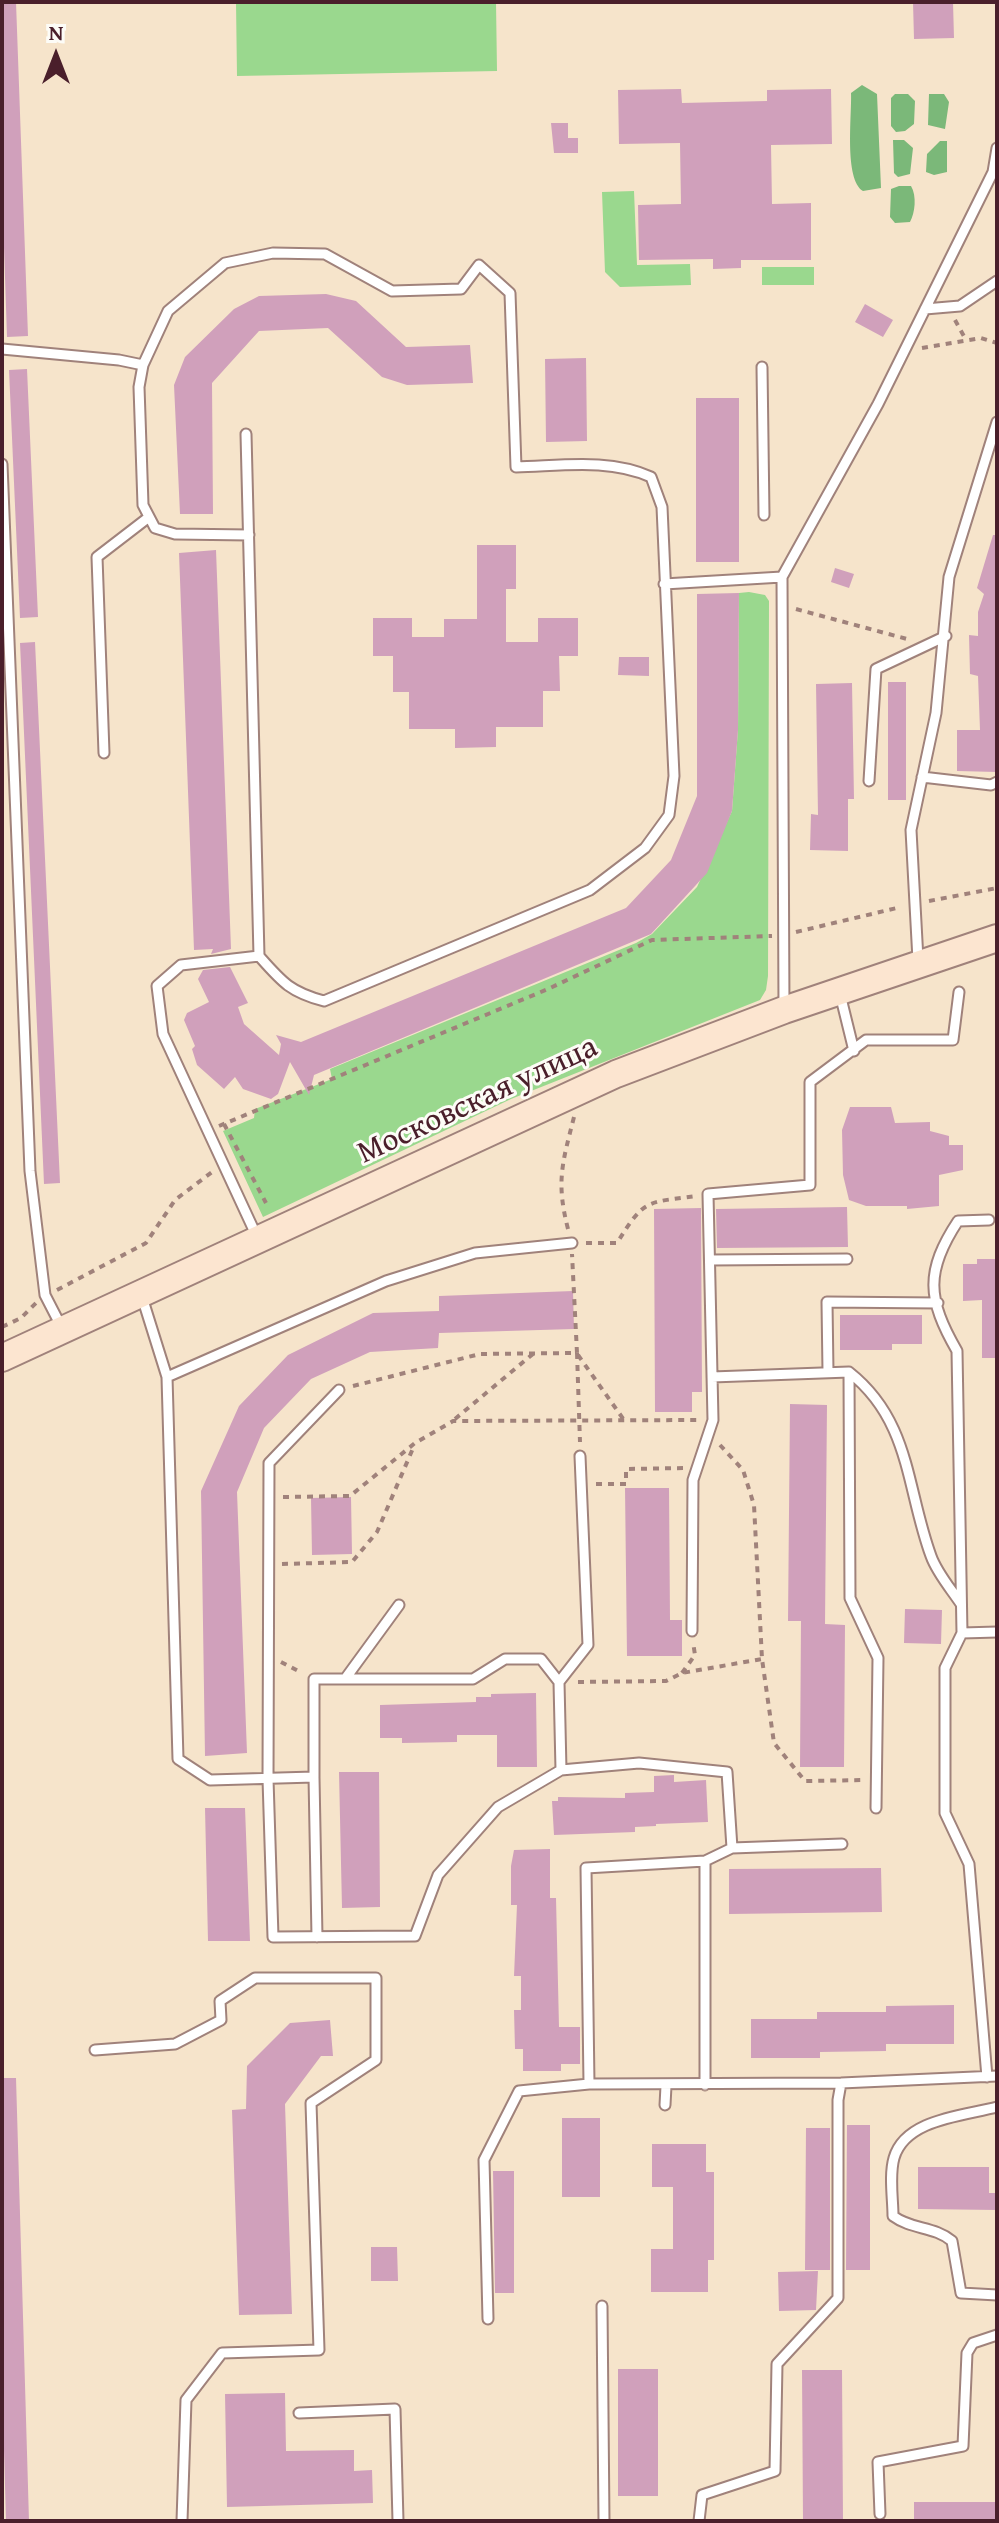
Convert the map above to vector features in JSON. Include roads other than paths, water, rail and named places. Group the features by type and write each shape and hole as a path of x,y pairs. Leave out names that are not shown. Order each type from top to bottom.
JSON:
{"main road":[{"name":"Московская улица","path":"2,1358 616,1074 784,1010 997,938"}],"lane":[{"path":"784,1010 782,577 904,351 993,172 997,148"},
{"path":"246,434 249,535 259,956 293,993 324,1001 590,890 645,848 669,815 674,776 662,507 651,477 631,468 601,464 516,467 510,293 479,265 461,289 392,291 325,254 273,253 225,263 168,311 143,365 139,387 143,505 155,528 175,534 249,535"},
{"path":"925,309 960,306 997,281"},
{"path":"2,349 143,365"},
{"path":"762,367 764,515"},
{"path":"918,964 911,830 946,636 949,577 997,422"},
{"path":"2,464 6,689 30,1171 45,1295 63,1331"},
{"path":"104,753 97,557 149,517"},
{"path":"664,584 782,577"},
{"path":"869,781 876,669 946,636"},
{"path":"922,777 991,785 997,782"},
{"path":"259,956 181,965 157,986 163,1034 206,1132 260,1241"},
{"path":"839,991 854,1051"},
{"path":"692,1631 693,1480 713,1420 708,1194 810,1185 810,1082 866,1040 953,1040 959,992"},
{"path":"488,2319 484,2160 519,2091 589,2084 841,2083 992,2076 969,1864 945,1813 945,1668 962,1633 957,1351 940,1322 932,1274 939,1249 958,1221 989,1220"},
{"path":"167,1377 386,1281 475,1253 572,1243"},
{"path":"710,1260 847,1259"},
{"path":"141,1296 167,1377 178,1759 210,1780 314,1777"},
{"path":"828,1372 827,1302 938,1303"},
{"path":"712,1377 849,1372 873,1390 898,1434 932,1559 961,1604"},
{"path":"849,1372 850,1598 878,1658 876,1808"},
{"path":"339,1390 269,1463 268,1779 273,1937 415,1936 438,1875 498,1807 561,1770 639,1763 727,1772 732,1848"},
{"path":"559,1682 588,1645 580,1456"},
{"path":"345,1679 399,1605"},
{"path":"962,1633 997,1632"},
{"path":"317,1937 314,1679 473,1679 505,1659 541,1659 559,1682 561,1770"},
{"path":"589,2084 594,2050 586,1868 705,1861 732,1848 842,1844"},
{"path":"705,1861 705,2085"},
{"path":"95,2050 175,2044 221,2020 220,2001 255,1978 376,1978 376,2060 311,2103 319,2350 222,2353 186,2400 182,2521"},
{"path":"699,2521 702,2495 775,2471 777,2364 838,2298 841,2083"},
{"path":"665,2105 666,2086"},
{"path":"997,2107 932,2123 905,2137 893,2160 893,2216 908,2227 940,2231 952,2241 961,2293 997,2295"},
{"path":"602,2306 604,2521"},
{"path":"880,2514 878,2462 963,2446 967,2353 973,2343 997,2335"},
{"path":"299,2413 395,2409 398,2521"}]}
